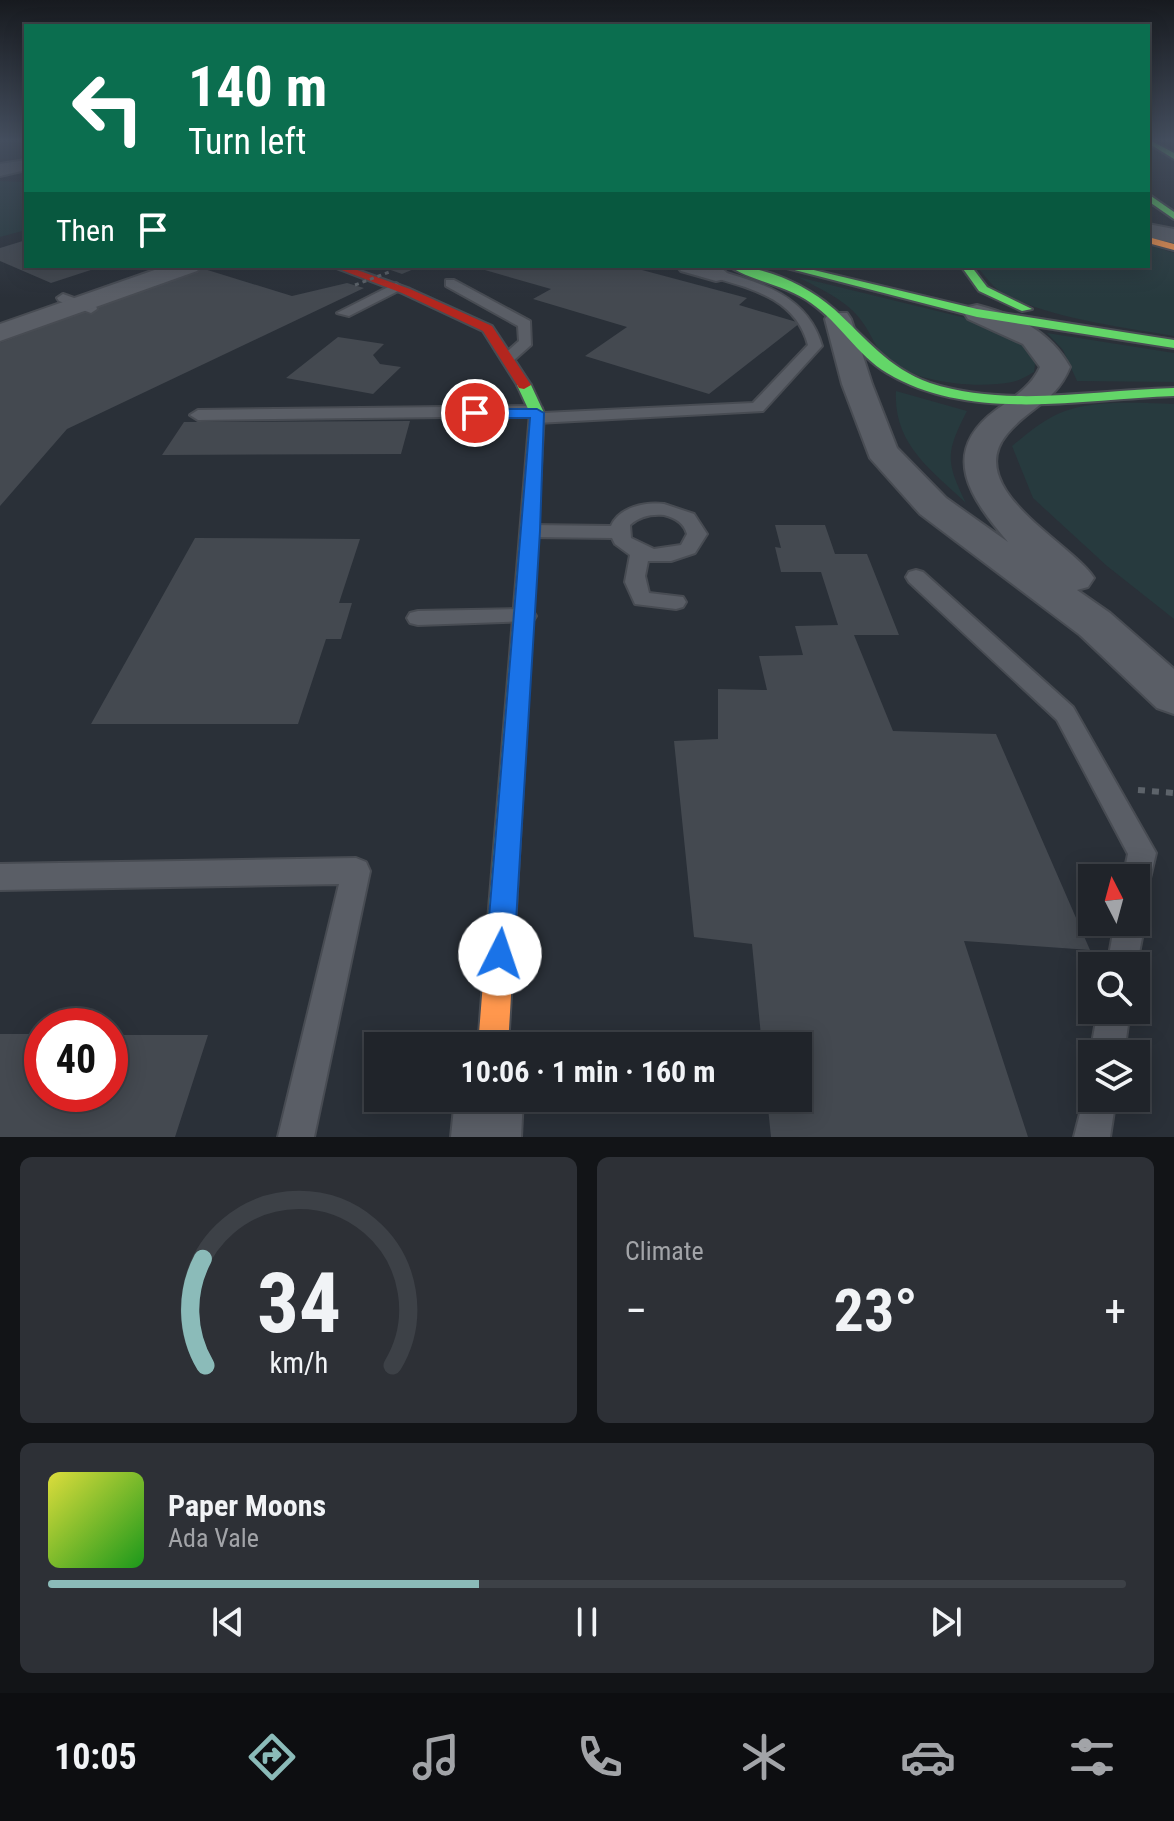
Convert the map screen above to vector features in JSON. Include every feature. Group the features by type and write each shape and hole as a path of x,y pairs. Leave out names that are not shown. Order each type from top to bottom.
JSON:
{"main road":[{"path":"1150,198 1174,216"},
{"path":"1150,241 1174,247"},
{"path":"345,268 394,279 488,329 508,358 537,414 494,1032"},
{"path":"792,268 977,313 1132,340 1174,344"},
{"path":"967,268 970,276 990,295 1039,314 1132,340"},
{"path":"725,270 782,282 817,300 869,355 899,375 942,390 1038,396 1174,392"}],"street":[{"path":"1150,231 1174,236"},
{"path":"0,320 78,304 151,268"},
{"path":"0,333 183,268"},
{"path":"977,313 1022,331 1050,354 1055,367 1050,382 1038,396 990,432 982,451 982,471 988,491 1003,514 1025,538 1131,621 1174,663"},
{"path":"838,319 857,384 882,451 933,506 1095,624 1174,696"},
{"path":"486,1137 488,1112"}],"lane":[{"path":"198,415 537,414 757,408 815,346 813,328 797,310 772,291 725,270"},
{"path":"344,313 394,279"},
{"path":"450,283 525,324 526,342 508,358"},
{"path":"658,509 681,514 696,527 697,534 688,549 666,556 641,553 629,547 619,532 620,524 634,513 658,509"},
{"path":"531,531 619,532"},
{"path":"641,553 634,569 636,589 642,599 676,602"},
{"path":"916,577 1065,714 1142,853 1140,864"},
{"path":"418,618 525,616"},
{"path":"0,877 356,871 296,1137"},
{"path":"1092,1137 1096,1112"}],"path":[{"path":"355,285 394,279"}],"green space":[{"path":"0,192 24,192 24,231 0,237"},
{"path":"1150,246 1174,253 1174,336 1085,320 1039,308 1000,291 979,269 1150,268"},
{"path":"798,277 982,322 1025,342 1036,356 1034,372 1015,381 982,385 946,382 913,374 883,355 850,308"},
{"path":"1047,333 1174,353 1174,382 1077,381 1063,350"},
{"path":"896,391 967,411 955,437 951,457 954,477 966,503 928,467 908,441 897,410"},
{"path":"1119,403 1174,404 1174,619 1107,566 1033,498 1012,446 1037,426 1065,411"}],"building":[{"path":"24,241 24,268 97,268 51,283 0,261 0,248"},
{"path":"201,268 292,296 347,283 364,288 67,429 0,506 0,343"},
{"path":"385,268 416,268 402,274"},
{"path":"478,268 634,268 747,298 739,305 800,323 709,394 585,356 627,327 533,299 551,289"},
{"path":"338,337 384,344 373,355 380,364 401,367 373,394 286,378"},
{"path":"410,421 401,454 162,455 184,422"},
{"path":"775,525 825,525 835,554 867,554 899,635 854,635 893,731 996,734 1078,922 1078,936 1084,936 1090,950 964,941 1028,1137 771,1137 768,1112 812,1112 812,1032 761,1032 752,944 694,937 674,741 718,739 718,689 767,690 759,656 803,655 795,626 838,625 821,572 781,572 775,547 781,548"},
{"path":"195,538 360,539 339,603 352,603 341,639 326,639 298,724 91,724"},
{"path":"0,1034 24,1034 24,1112 128,1112 128,1035 208,1035 175,1137 0,1137"}],"traffic: fast":[{"path":"1150,198 1174,216"},
{"path":"740,268 807,295 828,310 885,366 926,385 959,394 995,398 1174,392"},
{"path":"792,268 977,313 1174,344"},
{"path":"967,268 983,289 1026,309"},
{"path":"500,945 537,413 524,385"}],"traffic: slow":[{"path":"1150,241 1174,247"},
{"path":"494,1032 500,945"}],"traffic: jam":[{"path":"342,268 406,291 488,329 524,385"}],"route":[{"path":"475,413 537,413 500,954"}]}
